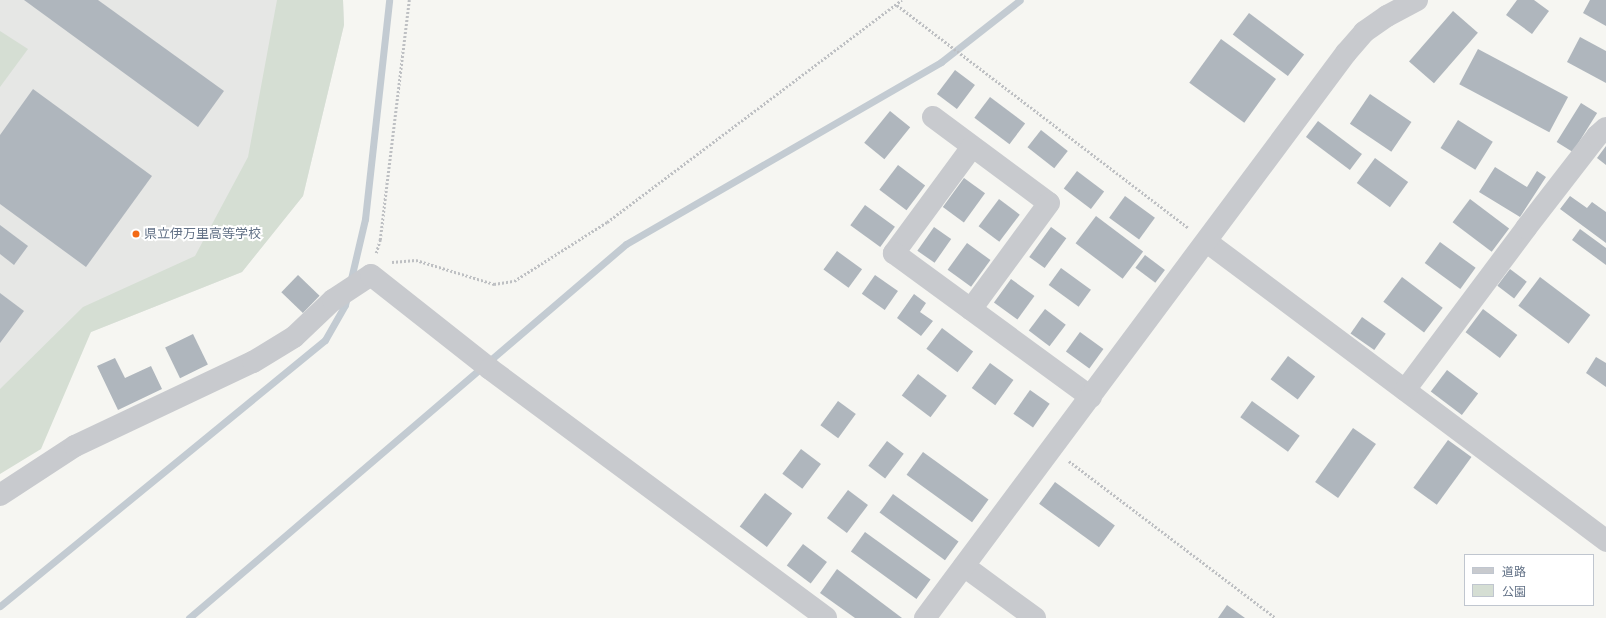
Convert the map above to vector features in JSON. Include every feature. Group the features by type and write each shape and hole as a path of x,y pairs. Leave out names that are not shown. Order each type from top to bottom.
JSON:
{"street":[{"path":"925,618 1207,242 1346,53 1364,32 1387,16 1416,0"},
{"path":"933,117 1050,203 971,309"},
{"path":"1404,390 1526,228 1597,136 1606,128"},
{"path":"972,147 894,253 1091,397"},
{"path":"1207,242 1606,541"},
{"path":"0,495 75,446 253,362 294,337 333,300 371,275 484,365 826,618"},
{"path":"964,566 1035,618"}],"path":[{"path":"371,275 380,240 409,0"},
{"path":"371,275 395,260 416,260 494,284 514,281 607,222 902,0"},
{"path":"897,5 1207,242"},
{"path":"1052,449 1276,618"}],"shaded area":[{"name":"県立伊万里高等学校","path":"0,0 343,0 344,25 303,196 242,272 91,332 0,430"}],"green space":[{"path":"277,0 343,0 344,25 303,196 242,272 91,332 41,449 0,474 0,389 83,307 195,256 248,157"},
{"path":"0,31 28,49 0,87"}],"building":[{"path":"24,0 98,0 224,91 198,127"},
{"path":"1517,0 1534,0 1549,11 1532,34 1506,15"},
{"path":"1590,0 1606,0 1606,26 1583,13"},
{"path":"1453,11 1478,33 1434,83 1409,62"},
{"path":"1249,13 1304,55 1288,76 1233,35"},
{"path":"1580,37 1606,51 1606,83 1567,62"},
{"path":"1221,39 1276,79 1244,123 1189,83"},
{"path":"1478,49 1568,97 1549,132 1459,84"},
{"path":"955,70 975,85 957,109 937,94"},
{"path":"33,89 152,176 86,267 0,204 0,135"},
{"path":"1370,94 1411,122 1391,152 1350,124"},
{"path":"990,97 1025,123 1009,144 974,118"},
{"path":"1581,103 1597,113 1573,152 1557,142"},
{"path":"890,111 910,127 884,159 864,143"},
{"path":"1458,120 1493,142 1475,170 1441,148"},
{"path":"1318,121 1362,154 1350,170 1306,137"},
{"path":"1041,130 1068,151 1054,168 1027,147"},
{"path":"1606,146 1606,165 1597,158"},
{"path":"1375,158 1408,182 1390,207 1357,183"},
{"path":"898,165 925,185 906,210 879,190"},
{"path":"1495,167 1527,187 1537,171 1546,177 1520,217 1479,192"},
{"path":"1077,171 1104,191 1091,209 1064,189"},
{"path":"964,178 985,193 964,222 943,207"},
{"path":"1125,196 1155,218 1139,240 1109,218"},
{"path":"1570,196 1587,208 1592,202 1606,212 1606,243 1560,209"},
{"path":"999,199 1020,215 999,242 979,226"},
{"path":"1470,199 1509,228 1492,252 1453,222"},
{"path":"865,205 895,227 880,247 850,225"},
{"path":"1096,216 1143,252 1123,279 1076,243"},
{"path":"0,225 28,246 14,265 0,254"},
{"path":"934,227 951,239 935,263 917,251"},
{"path":"1051,227 1066,238 1045,268 1029,257"},
{"path":"1580,229 1606,248 1606,265 1572,240"},
{"path":"1440,242 1476,268 1460,289 1425,263"},
{"path":"967,243 990,260 971,287 948,270"},
{"path":"837,251 862,269 849,288 823,270"},
{"path":"1145,255 1165,270 1155,283 1135,268"},
{"path":"1061,268 1091,290 1079,307 1049,285"},
{"path":"1510,269 1527,282 1514,298 1497,286"},
{"path":"298,275 320,296 303,313 281,292"},
{"path":"875,275 898,291 885,310 862,294"},
{"path":"1402,277 1443,308 1424,332 1383,302"},
{"path":"1540,277 1590,315 1569,344 1518,306"},
{"path":"1011,279 1034,296 1017,320 994,302"},
{"path":"0,293 24,311 0,343"},
{"path":"914,294 926,303 920,312 933,321 921,336 897,318"},
{"path":"1045,309 1066,325 1050,346 1029,331"},
{"path":"1483,309 1517,335 1500,358 1466,332"},
{"path":"1362,317 1386,334 1374,350 1351,333"},
{"path":"942,328 973,351 957,372 926,349"},
{"path":"1080,332 1103,349 1089,368 1066,351"},
{"path":"193,334 208,365 180,378 165,348"},
{"path":"1288,356 1315,376 1298,400 1271,379"},
{"path":"1596,357 1606,363 1606,387 1586,373"},
{"path":"115,358 125,378 151,366 162,389 118,410 97,366"},
{"path":"990,363 1013,380 995,405 972,388"},
{"path":"1447,370 1478,393 1462,415 1431,392"},
{"path":"918,374 947,396 931,417 902,396"},
{"path":"1030,390 1050,404 1033,428 1013,414"},
{"path":"838,401 856,414 838,438 820,425"},
{"path":"1252,401 1300,436 1288,452 1240,417"},
{"path":"1353,428 1376,444 1338,498 1315,482"},
{"path":"1448,440 1471,457 1437,505 1413,488"},
{"path":"887,441 904,454 885,478 868,466"},
{"path":"801,449 821,464 802,489 782,474"},
{"path":"923,452 989,500 972,522 907,475"},
{"path":"1055,482 1115,525 1099,547 1039,504"},
{"path":"848,490 868,505 847,533 827,518"},
{"path":"765,493 792,513 767,547 740,527"},
{"path":"893,494 959,542 945,560 879,513"},
{"path":"865,532 931,580 916,599 851,551"},
{"path":"803,544 827,562 811,584 787,566"},
{"path":"837,569 902,618 855,618 820,593"},
{"path":"1227,605 1245,618 1218,618"}],"waterway":[{"path":"350,283 365,219 389,0"},
{"path":"189,618 626,244 941,62 1020,0"},
{"path":"0,606 325,340 345,305 347,297"}],"place":[{"name":"県立伊万里高等学校","path":"136,234"}]}
